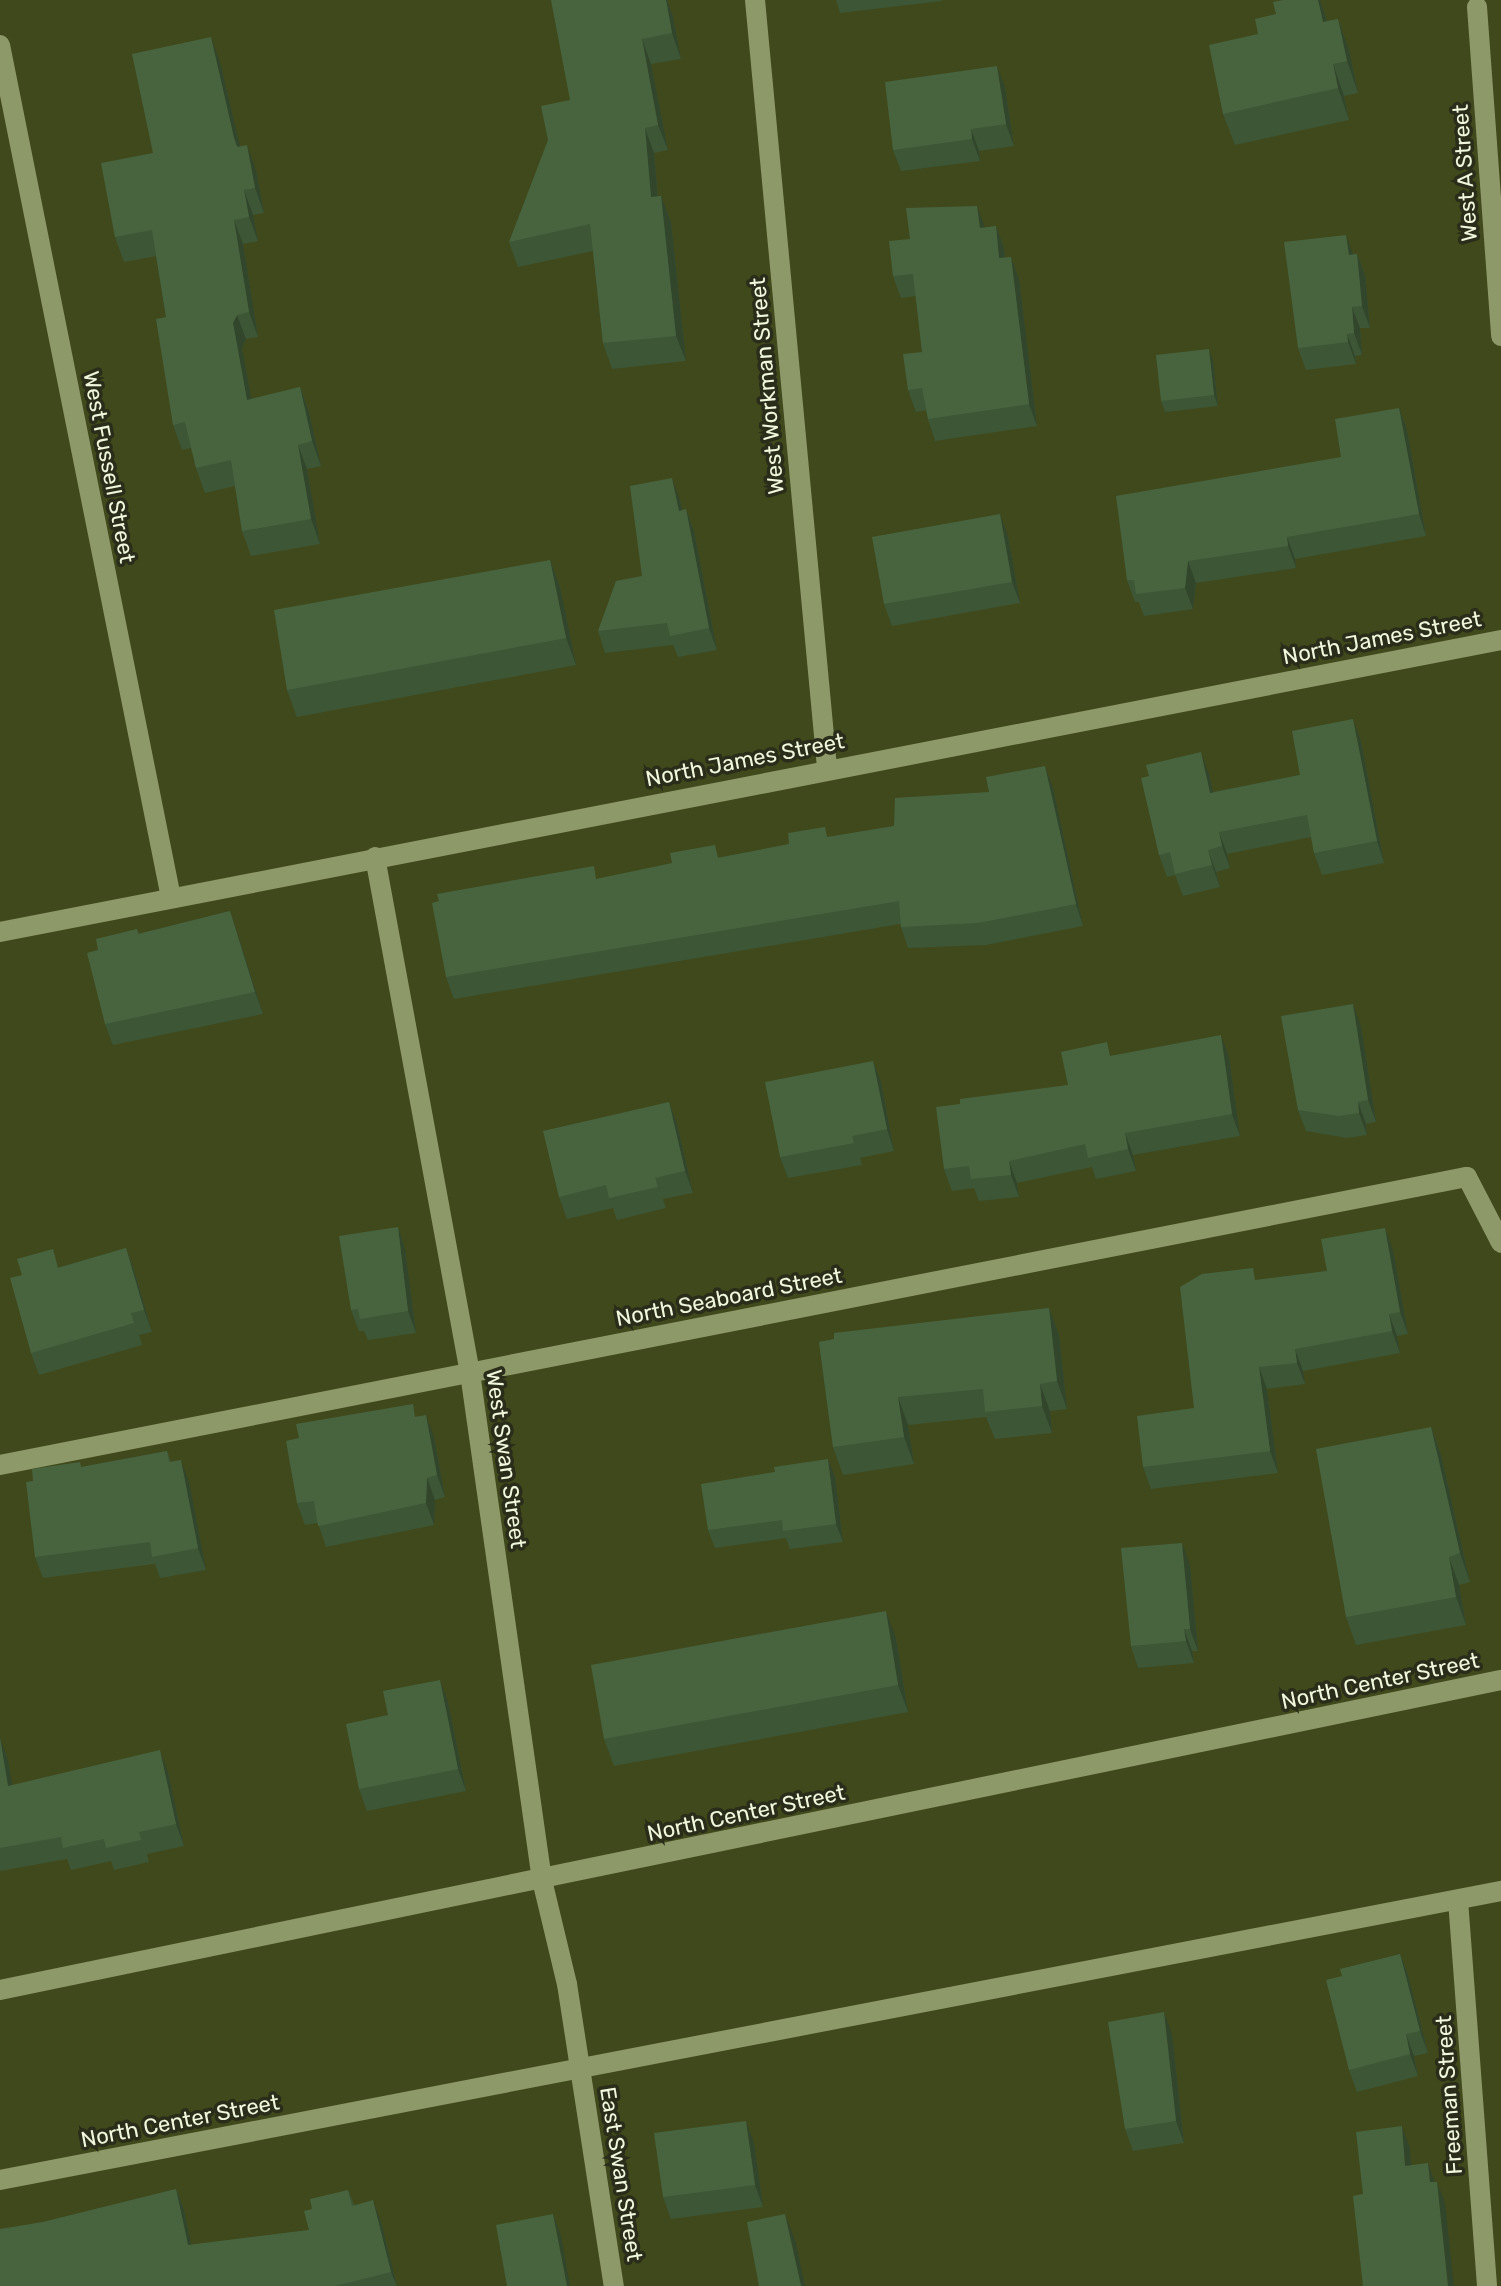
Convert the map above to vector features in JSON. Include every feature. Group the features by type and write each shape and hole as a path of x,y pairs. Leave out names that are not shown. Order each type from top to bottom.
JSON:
{"street":[{"name":"West Workman Street","path":"755,0 827,768"},
{"name":"West A Street","path":"1477,7 1501,336"},
{"name":"West Fussell Street","path":"0,45 171,898"},
{"name":"North James Street","path":"0,932 827,768 1501,640"},
{"name":"West Swan Street","path":"375,857 470,1373 542,1880 581,2069"},
{"name":"North Seaboard Street","path":"0,1465 1467,1177 1501,1243"},
{"name":"North Center Street","path":"0,1990 1501,1680"},
{"name":"North Center Street","path":"0,2180 1501,1891"},
{"name":"Freeman Street","path":"1458,1900 1487,2286"},
{"name":"East Swan Street","path":"581,2069 614,2286"}],"building":[{"path":"551,0 666,0 672,33 642,39 658,125 645,128 651,197 661,196 676,336 603,343 590,224 509,242 548,140 541,106 570,100"},
{"path":"1318,0 1323,22 1338,19 1347,61 1333,64 1338,88 1223,114 1209,45 1258,34 1255,19 1276,14 1273,2"},
{"path":"211,37 234,138 237,147 247,145 255,188 244,190 249,217 234,220 249,312 237,315 233,323 247,400 300,387 312,441 298,445 311,519 242,531 231,460 196,468 185,422 173,425 156,319 166,317 152,230 115,237 101,163 153,153 132,54"},
{"path":"997,66 1006,124 971,129 972,139 893,150 885,82"},
{"path":"977,206 980,228 996,226 999,258 1011,257 1029,404 928,419 922,388 908,390 903,354 922,352 913,274 893,276 889,241 910,239 906,208"},
{"path":"1346,235 1349,255 1357,254 1362,306 1352,307 1354,333 1347,334 1348,342 1298,348 1284,242"},
{"path":"1209,349 1214,395 1161,401 1156,355"},
{"path":"1399,408 1419,514 1287,537 1288,546 1188,561 1185,588 1136,594 1134,580 1127,580 1116,496 1341,457 1335,419"},
{"path":"672,478 679,511 686,509 709,628 670,636 667,623 598,631 616,581 642,576 630,486"},
{"path":"1000,514 1012,582 884,604 872,537"},
{"path":"550,560 566,638 287,690 274,610"},
{"path":"1353,719 1377,841 1314,853 1307,815 1219,832 1222,846 1208,850 1212,865 1175,874 1170,852 1159,855 1141,778 1149,776 1146,765 1201,752 1210,793 1300,775 1292,731"},
{"path":"1045,766 1076,904 978,923 901,927 899,901 446,977 432,903 439,901 437,894 594,866 596,879 672,863 670,853 715,845 718,858 789,844 788,833 825,827 827,837 894,826 895,798 989,792 986,777"},
{"path":"230,911 255,992 105,1024 87,953 98,950 96,939 137,929 138,934"},
{"path":"1353,1004 1368,1100 1358,1102 1359,1113 1339,1116 1298,1110 1281,1016"},
{"path":"1221,1035 1232,1114 1125,1133 1128,1149 1088,1158 1085,1144 1009,1161 1011,1175 971,1179 969,1166 944,1169 936,1107 960,1104 960,1099 1068,1085 1061,1052 1107,1042 1110,1056"},
{"path":"873,1061 887,1129 852,1136 854,1143 780,1157 765,1082"},
{"path":"669,1102 685,1171 655,1178 658,1187 609,1198 606,1185 559,1197 543,1131"},
{"path":"398,1227 408,1311 360,1319 358,1309 351,1310 339,1236"},
{"path":"1385,1228 1400,1312 1389,1314 1392,1331 1295,1349 1297,1363 1259,1367 1270,1451 1143,1467 1137,1416 1194,1408 1180,1287 1202,1274 1253,1268 1255,1280 1327,1271 1321,1239"},
{"path":"126,1248 144,1310 131,1313 134,1323 31,1353 10,1278 22,1275 17,1259 53,1249 58,1268"},
{"path":"1049,1308 1057,1381 1040,1384 1042,1406 985,1412 983,1389 898,1397 904,1437 833,1447 819,1342 834,1339 834,1333"},
{"path":"413,1404 415,1417 426,1415 437,1475 427,1478 426,1503 318,1526 314,1501 297,1503 286,1441 299,1438 296,1424"},
{"path":"1431,1427 1460,1553 1449,1557 1456,1597 1346,1617 1316,1449"},
{"path":"167,1451 169,1462 181,1460 198,1548 152,1557 150,1542 35,1557 26,1482 33,1481 32,1469 80,1462 81,1467"},
{"path":"828,1459 836,1524 783,1531 782,1520 708,1530 701,1484 775,1472 774,1467"},
{"path":"1182,1543 1190,1629 1184,1629 1186,1641 1131,1646 1121,1548"},
{"path":"886,1611 898,1685 604,1739 591,1665"},
{"path":"440,1680 458,1769 359,1789 346,1724 388,1715 383,1691"},
{"path":"0,1738 8,1786 160,1750 176,1824 139,1832 141,1840 106,1848 104,1839 63,1848 61,1837 0,1848"},
{"path":"1400,1954 1420,2031 1406,2034 1410,2054 1349,2070 1326,1980 1342,1976 1340,1969"},
{"path":"1164,2012 1176,2121 1125,2129 1108,2022"},
{"path":"746,2121 755,2185 663,2197 654,2133"},
{"path":"1402,2126 1405,2166 1428,2163 1430,2182 1437,2182 1448,2286 1363,2286 1353,2196 1363,2194 1356,2132"},
{"path":"176,2189 188,2245 309,2230 304,2211 312,2209 310,2199 348,2190 352,2206 373,2200 391,2272 335,2286 0,2286 0,2229 43,2222"},
{"path":"553,2214 567,2286 507,2286 496,2225"},
{"path":"785,2214 801,2286 759,2286 747,2222"}]}
